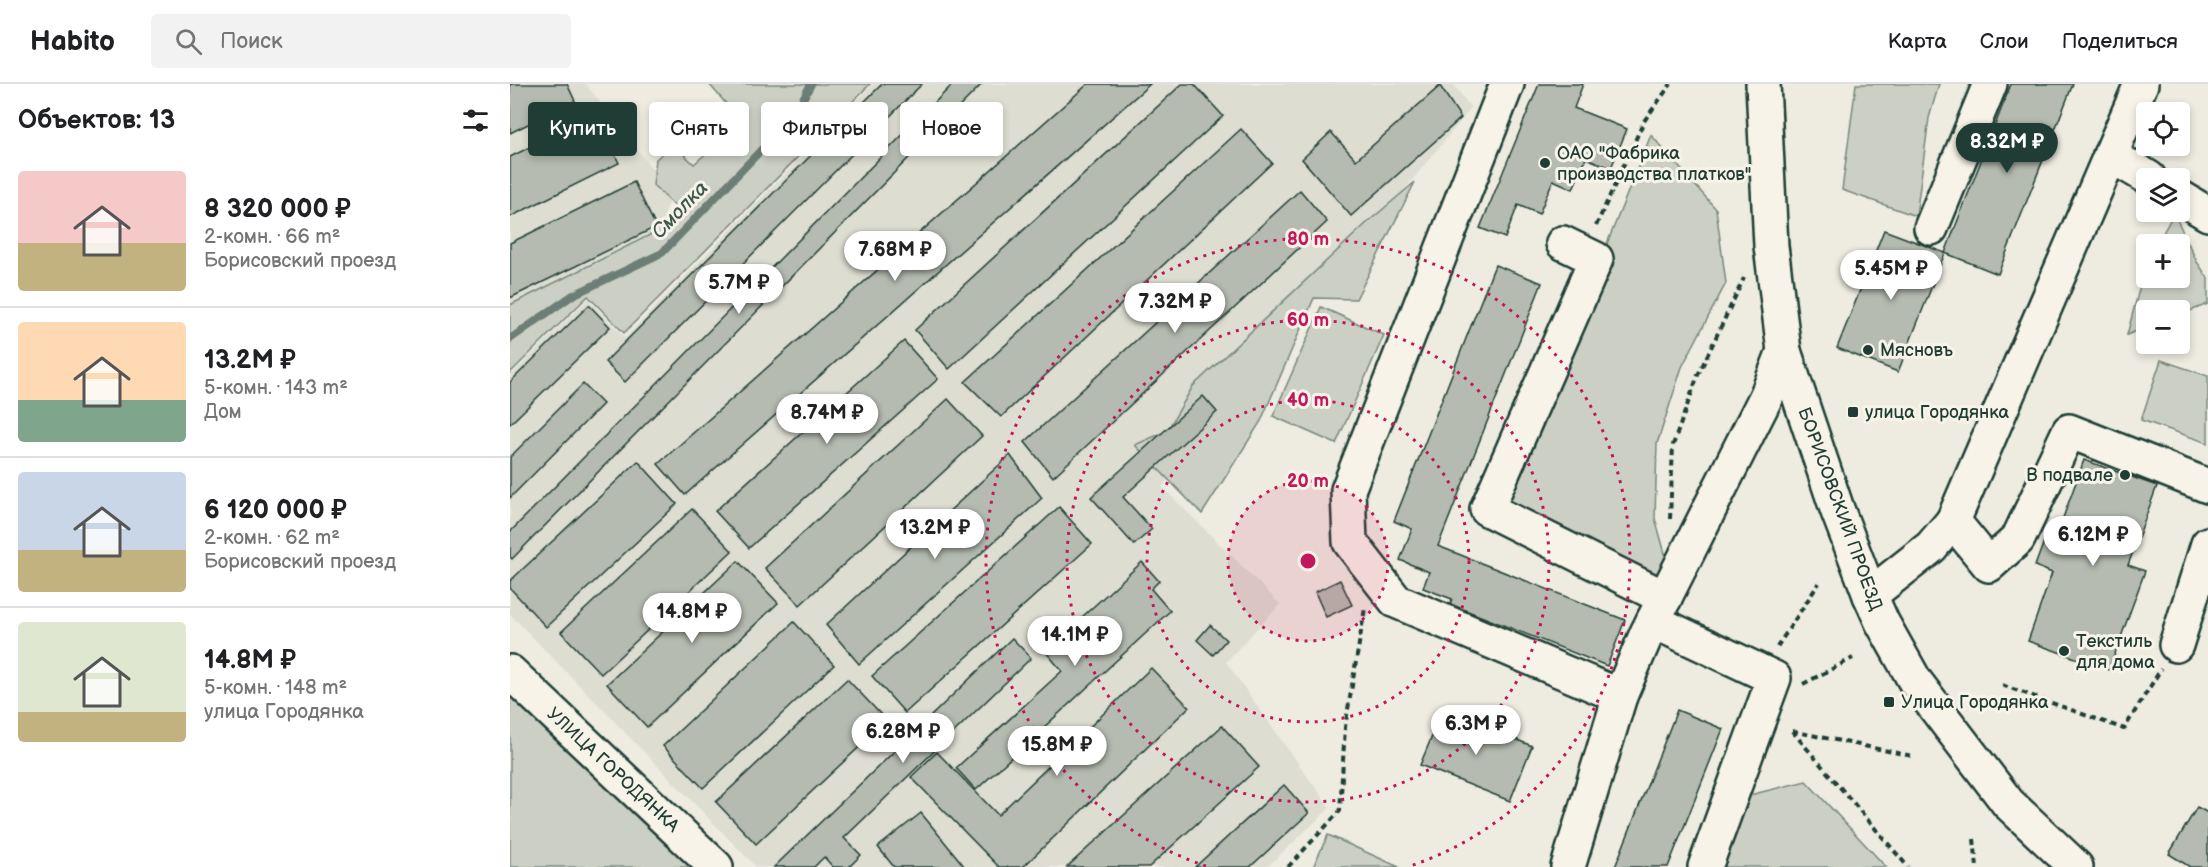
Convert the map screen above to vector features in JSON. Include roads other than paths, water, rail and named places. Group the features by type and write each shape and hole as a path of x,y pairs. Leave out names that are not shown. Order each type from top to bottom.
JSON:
{"street":[{"path":"1507,84 1348,490 1350,543 1396,602 1620,696"},
{"name":"БОРИСОВСКИЙ ПРОЕЗД","path":"1763,84 1772,246 1784,351 1837,509 1870,595 1882,622 1915,681 2008,803 2076,867"},
{"path":"1931,228 1990,84"},
{"path":"1870,595 1931,547 1953,521 2141,84"},
{"path":"2110,155 2136,170"},
{"path":"2190,203 2208,214"},
{"path":"1573,248 1596,259 1487,509 1659,609 1761,699 1705,867"},
{"path":"1568,867 1620,696 1659,609 1767,395 1784,351"},
{"path":"1953,521 1989,565 2018,540 2069,431 2208,486"},
{"path":"2176,645 2208,544"},
{"name":"УЛИЦА ГОРОДЯНКА","path":"510,672 716,867"}],"waterway":[{"name":"Смолка","path":"510,339 573,295 662,253 793,117 811,84"}],"place":[{"name":"ОАО \"Фабрика производства платков\"","path":"1545,163"},
{"name":"Мясновъ","path":"1868,350"},
{"name":"улица Городянка","path":"1853,412"},
{"name":"В подвале","path":"2125,475"},
{"name":"Текстиль для дома","path":"2064,651"},
{"name":"Улица Городянка","path":"1889,702"}]}
